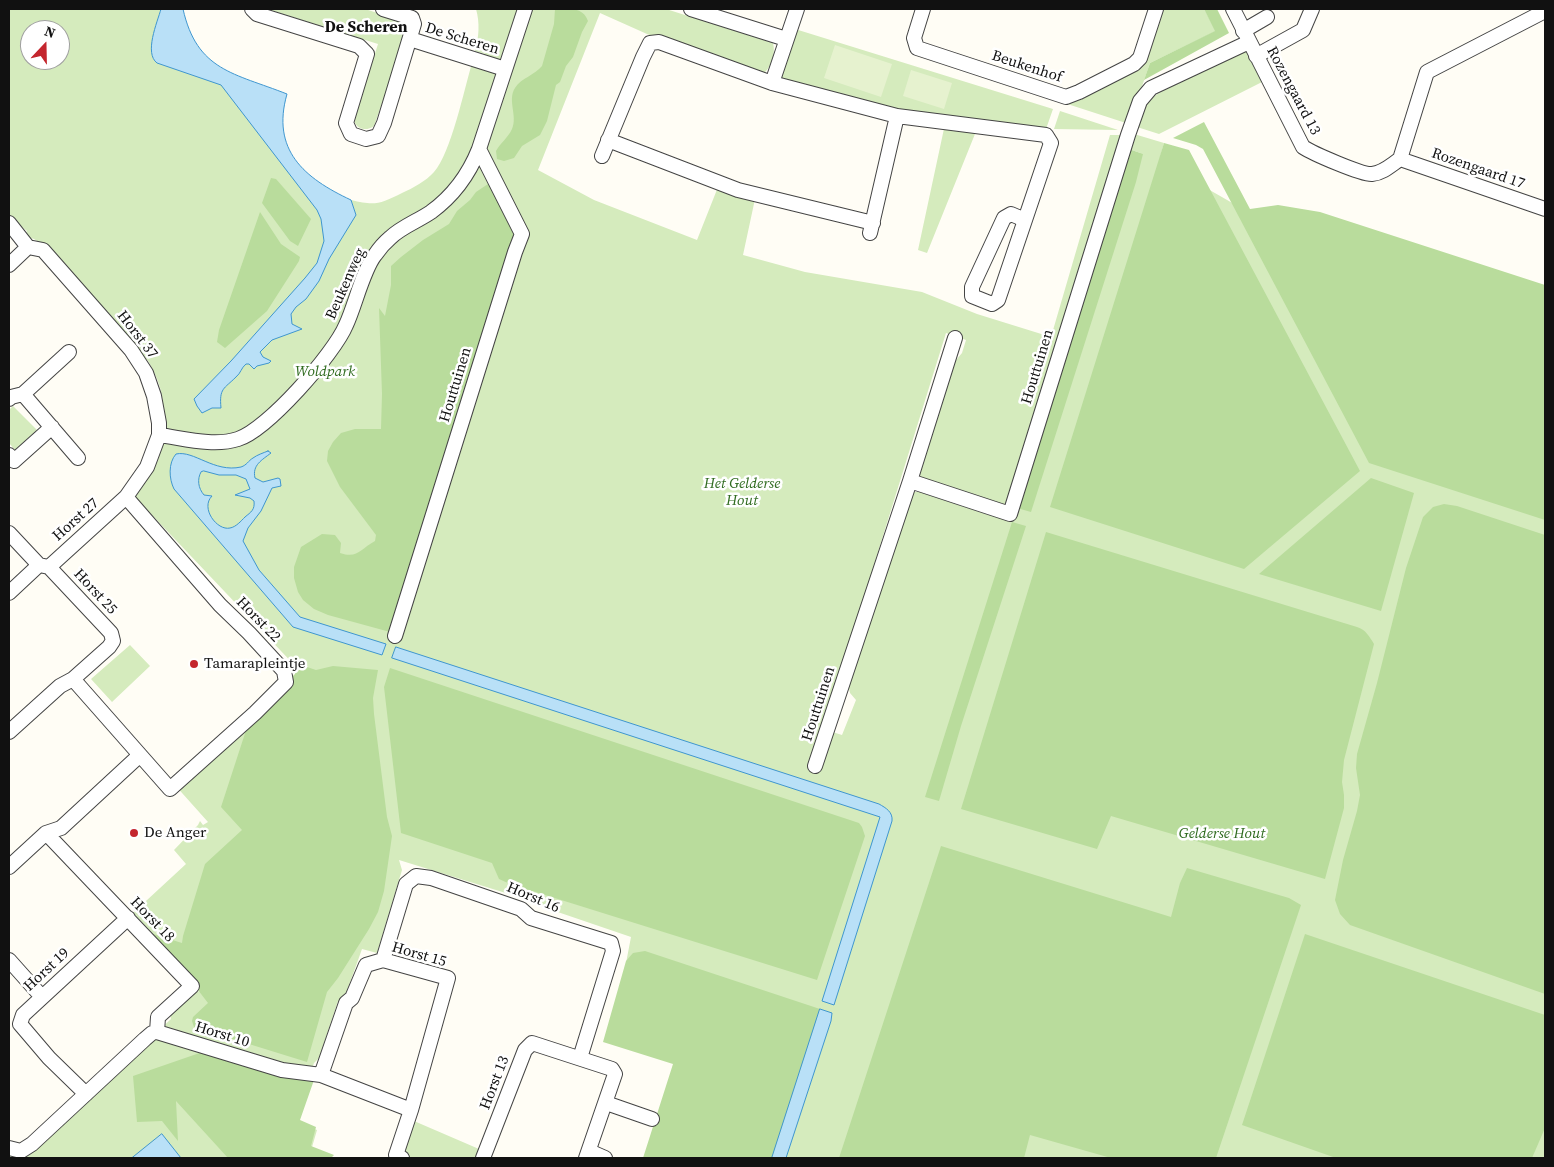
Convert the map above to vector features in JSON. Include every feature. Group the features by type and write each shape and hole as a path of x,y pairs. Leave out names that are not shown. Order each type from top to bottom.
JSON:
{"street":[{"name":"De Scheren","path":"252,9 257,14 359,46 367,54 346,124 351,134 366,139 378,136 384,123 414,24 412,18 383,9"},
{"name":"Beukenweg","path":"159,435 214,442 237,440 255,432 322,363 346,327 373,257 390,236 446,200 472,165 525,9"},
{"path":"691,9 786,39"},
{"path":"772,83 797,9"},
{"name":"Beukenhof","path":"923,9 914,38 917,48 1066,97 1134,64 1140,58 1156,9"},
{"name":"Rozengaard 13","path":"1233,9 1303,147 1322,157 1371,174 1384,170 1400,159"},
{"path":"1256,56 1303,30 1312,9"},
{"path":"1400,159 1427,72 1535,12"},
{"path":"1246,36 1267,17"},
{"name":"Houttuinen","path":"910,481 1010,514 1140,101 1151,88 1246,36"},
{"name":"De Scheren","path":"410,39 505,69"},
{"path":"602,156 650,43 659,42 772,83 897,116 1046,136 1051,143 998,300 992,304 972,296 972,287 1004,218 1011,214 1025,220"},
{"path":"608,140 738,190 872,228 897,116"},
{"name":"Houttuinen","path":"395,636 522,234 479,149"},
{"name":"Rozengaard 17","path":"1400,159 1545,209"},
{"name":"Horst 37","path":"9,223 28,247 42,250 131,350 146,373 154,396 159,423 159,435 148,467 126,497"},
{"path":"9,265 28,247"},
{"name":"Houttuinen","path":"815,766 910,481 955,338"},
{"path":"9,399 23,394 69,352"},
{"path":"23,394 78,458"},
{"path":"9,455 14,461 52,427"},
{"name":"Horst 27","path":"9,593 126,497"},
{"name":"Horst 22","path":"73,679 170,790 255,714 286,682 284,671 220,605 126,497"},
{"name":"Horst 25","path":"9,533 111,633 113,641 109,647 73,679 60,686 9,732"},
{"path":"9,867 46,833 61,828 140,755"},
{"name":"Horst 18","path":"46,833 192,986 158,1017 157,1032"},
{"name":"Horst 16","path":"383,960 406,884 416,876 431,878 521,909 531,918 611,943 613,951 580,1058"},
{"name":"Horst 19","path":"86,1094 48,1058 20,1024 23,1015 128,918"},
{"path":"9,960 42,997"},
{"name":"Horst 15","path":"321,1076 346,1003 352,998 366,965 383,960 448,978 412,1110"},
{"path":"9,1148 20,1151 32,1144 145,1039 152,1033 157,1032"},
{"name":"Horst 10","path":"157,1032 282,1070 321,1076 412,1110"},
{"name":"Horst 13","path":"484,1158 525,1050 532,1043 612,1069 615,1074 606,1104"},
{"path":"605,1158 587,1155 606,1104 652,1120"},
{"path":"398,1157 412,1110"}],"green space":[{"path":"9,9 168,9 217,76 282,155 355,213 351,200 377,203 388,200 423,181 434,172 440,163 451,136 472,63 481,67 485,54 475,51 478,30 476,9 666,9 773,43 774,52 770,65 761,76 647,34 600,13 538,170 594,200 697,240 718,187 755,199 743,255 805,272 922,292 977,314 1051,337 1110,135 1125,135 1121,149 1143,154 1129,149 1134,134 1164,143 1159,161 1262,220 1545,309 1545,1158 651,1158 682,1058 612,1036 631,937 546,908 538,903 399,860 402,870 377,953 362,949 343,1002 338,1001 319,1058 314,1063 294,1120 317,1130 310,1154 325,1158 9,1158 9,1152 11,1153 155,1034 171,1019 170,1015 198,990 199,992 204,988 133,913 186,864 174,850 200,821 203,825 208,822 174,784 295,680 299,670 133,495 158,460 167,428 167,424 164,423 162,398 156,376 148,361 45,246 34,239 24,236 27,231 18,224 9,221","holes":["946,333 966,340 962,353 951,366 918,476 925,481 994,502 989,515 920,492 914,492 911,496 848,684 850,693 856,700 842,735 823,729"]},
{"path":"267,9 365,9 406,24 408,29 374,126 362,129 357,126 354,120 378,44"},
{"path":"555,9 574,9 586,16 588,21 573,57 566,66 560,82 556,85 547,121 540,135 522,146 514,158 504,161 497,159 496,151 514,124 513,93 521,82 542,66 554,24"},
{"path":"1152,9 1204,9 1216,31 1150,63 1129,124 1052,99 1130,67"},
{"path":"1204,9 1217,9 1229,33 1144,80 1150,63 1215,31"},
{"path":"795,29 1053,109 1046,129 890,108 785,83 780,74"},
{"path":"1243,42 1264,81 1159,134 1137,127 1146,101"},
{"path":"835,45 892,64 881,97 824,78"},
{"path":"911,70 952,83 944,109 903,96"},
{"path":"1060,111 1118,130 1054,129"},
{"path":"1204,122 1250,209 1278,205 1320,212 1545,285 1545,520 1369,463 1203,149 1173,138"},
{"path":"945,124 977,129 927,253 918,250"},
{"path":"1164,143 1189,150 1360,471 1244,569 1050,507"},
{"path":"1129,149 1143,154 1136,182 1031,512 1017,508"},
{"path":"271,178 276,179 311,219 298,246 290,241 262,203"},
{"path":"491,182 516,228 390,632 328,615 314,609 303,600 298,592 294,578 294,567 301,547 322,534 335,535 341,543 340,553 346,555 355,554 375,541 376,535 340,487 327,461 328,451 341,433 355,429 381,429 382,394 379,308 385,316 391,285 391,266 423,240 449,224 457,211 476,192"},
{"path":"260,212 281,244 300,257 299,261 267,311 225,348 217,342 219,330"},
{"path":"13,406 37,430 15,450 9,443 9,410"},
{"path":"1371,478 1414,493 1381,611 1259,574"},
{"path":"1444,504 1457,506 1545,535 1545,994 1350,925 1340,914 1335,900 1360,795 1356,768 1357,754 1406,568 1423,517 1433,507"},
{"path":"1012,522 1026,526 961,726 939,801 925,797"},
{"name":"Gelderse Hout","path":"1046,532 1357,627 1367,634 1374,644 1344,760 1342,782 1344,808 1325,879 1111,816 1097,849 961,809"},
{"path":"130,645 150,666 112,702 91,679"},
{"path":"289,661 316,670 333,666 378,670 373,698 374,714 387,817 392,836 384,891 378,912 338,978 327,992 307,1062 194,1027 193,1017 208,1003 199,989 150,933 182,943 205,864 242,830 221,807 250,718 295,674 295,670"},
{"path":"390,668 859,823 865,836 817,980 510,884 499,879 492,863 401,833 384,687"},
{"path":"941,846 1171,917 1180,883 1187,868 1289,898 1301,905 1216,1158 1111,1158 1030,1135 1024,1158 839,1158"},
{"path":"1305,934 1545,1015 1545,1128 1532,1158 1336,1158 1242,1125"},
{"path":"645,951 820,1009 772,1158 643,1158 673,1064 603,1042 626,961 633,953"},
{"path":"214,1048 314,1080 300,1120 316,1127 311,1146 334,1155 331,1158 228,1158 176,1101 178,1141 162,1121 137,1122 133,1076"},
{"path":"414,1121 479,1149 475,1158 410,1158 401,1152"}],"water":[{"path":"161,9 183,9 189,30 198,45 208,58 220,67 287,94 283,114 284,131 288,146 295,160 319,182 351,200 356,215 329,259 319,281 306,299 291,314 292,324 302,329 272,340 260,352 263,357 271,361 254,369 249,364 246,364 238,375 223,389 221,408 212,408 202,413 194,399 231,361 305,278 317,263 324,241 321,219 317,210 221,85 157,63 153,58 151,45"},
{"path":"268,451 271,453 256,466 255,478 263,482 278,478 280,479 281,486 272,488 261,511 248,528 243,541 259,570 300,617 386,644 382,655 293,627 172,485 170,476 171,466 176,454 190,455 222,467 231,468 241,467","holes":["201,472 236,475 246,479 250,489 235,495 250,498 254,501 254,507 251,512 230,528 220,526 212,518 208,506 212,496 204,495 199,486"]},
{"path":"396,647 879,804 886,809 891,815 892,821 834,1005 822,1001 880,817 392,658"},
{"path":"820,1009 832,1013 831,1021 786,1158 772,1158"},
{"path":"162,1134 181,1158 132,1158"}],"place":[{"name":"Tamarapleintje","path":"194,664"},
{"name":"De Anger","path":"134,833"}],"district":[{"name":"De Scheren","path":"366,28"}],"park label":[{"name":"Woldpark","path":"325,372"},
{"name":"Het Gelderse Hout","path":"742,492"}]}
